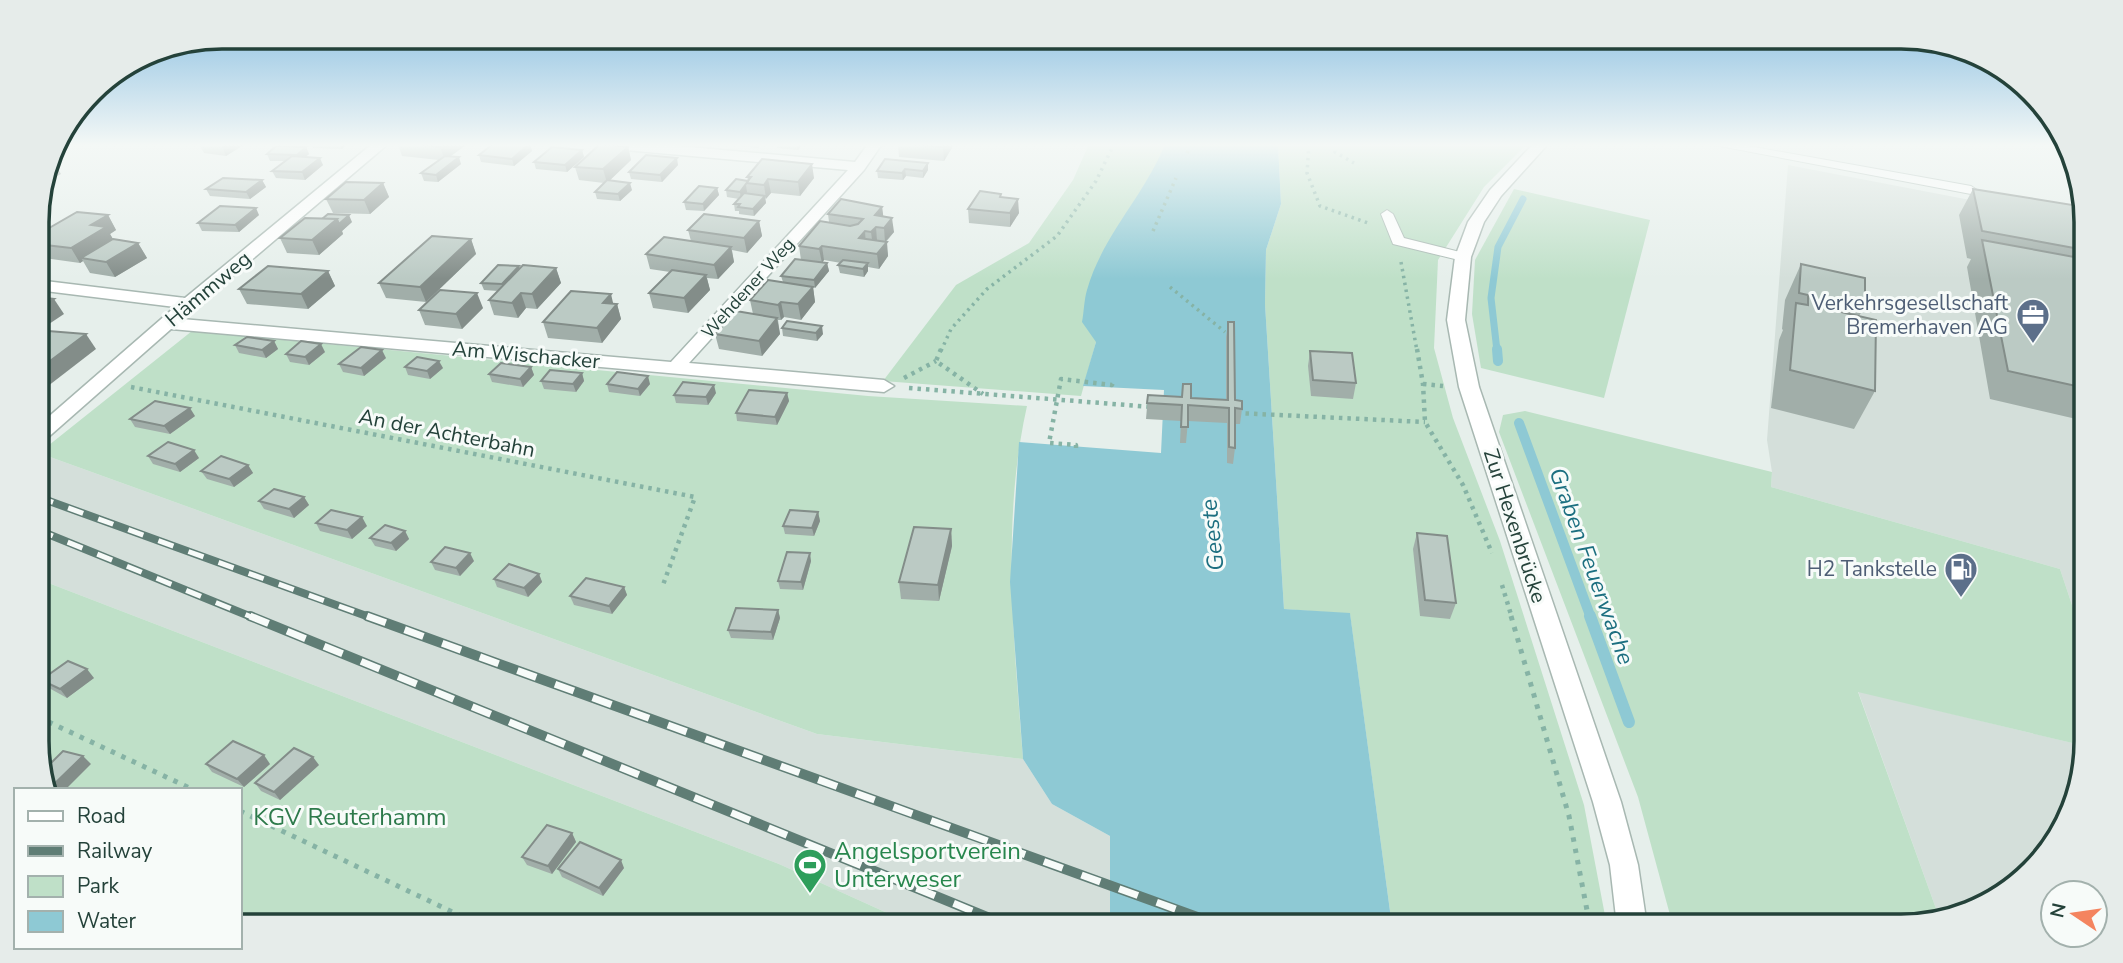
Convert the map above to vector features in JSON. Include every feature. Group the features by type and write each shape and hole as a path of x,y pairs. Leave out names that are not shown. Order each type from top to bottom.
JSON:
{"street":[{"name":"Hämmweg","path":"49,426 189,304 327,189"},
{"name":"Wehdener Weg","path":"675,368 839,189"},
{"name":"Zur Hexenbrücke","path":"1498,189 1476,222 1463,257 1456,320 1469,387 1607,802 1624,865 1630,914"},
{"path":"49,286 189,304"},
{"name":"Am Wischacker","path":"168,323 884,386"}],"lane":[{"path":"1965,189 1971,190"},
{"path":"1387,214 1395,236 1463,257"}],"path":[{"path":"884,386 936,361 951,330 987,289 1057,236 1090,189"},
{"path":"1153,230 1171,189"},
{"path":"1313,189 1320,206 1395,236 1423,384 1425,422 1463,485 1495,560"},
{"path":"1170,287 1225,332"},
{"path":"936,361 984,395"},
{"path":"1076,448 1076,445 1049,443 1061,379 1112,386 1114,380"},
{"name":"An der Achterbahn","path":"101,381 695,497 663,585"},
{"path":"884,386 1165,408"},
{"path":"1234,412 1425,422"},
{"path":"1499,572 1569,816 1588,914"},
{"path":"49,722 190,788"},
{"path":"242,812 457,914"}],"shaded area":[{"path":"1786,189 1913,189 2074,220 2074,611 2060,569 1771,487 1772,472 1767,440"},
{"path":"49,457 817,734 1023,759 1052,804 1110,836 1110,914 889,914 779,864 49,583"},
{"path":"1858,691 2074,743 2073,764 2065,797 2051,828 2038,846 2006,878 1987,891 1957,905 1937,911"}],"green space":[{"path":"1067,189 1142,189 1102,257 1096,342 1081,396 883,381 956,285 1029,243"},
{"path":"1280,189 1483,189 1438,260 1434,348 1453,418 1500,541 1584,805 1605,914 1390,914 1350,614 1284,609 1265,304 1266,250 1281,204"},
{"path":"1514,189 1650,220 1604,398 1481,368 1472,314 1475,260"},
{"path":"192,331 868,396 1027,406 1014,494 1012,538 1013,626 1023,759 817,734 49,457 49,445"},
{"path":"1525,411 1772,472 1771,487 2060,569 2074,611 2074,743 1858,692 1937,911 1912,914 1670,914 1638,797 1499,432 1503,415"},
{"name":"KGV Reuterhamm","path":"49,583 779,864 889,914 242,914 242,788 56,788 50,764 49,741"}],"water":[{"name":"Geeste","path":"1141,189 1280,189 1281,204 1266,250 1265,304 1284,609 1350,613 1390,914 1110,914 1110,836 1052,804 1023,759 1010,582 1019,442 1161,453 1164,390 1083,386 1096,342 1082,322 1086,294 1094,270"}],"building":[{"path":"206,189 250,189 246,192"},
{"path":"338,189 376,189 364,200 326,199"},
{"path":"598,189 624,189 618,194 595,192"},
{"path":"696,189 716,189 703,204 684,202"},
{"path":"727,189 742,189 740,192"},
{"path":"1973,189 2073,205 2074,248 1982,231"},
{"path":"980,191 1018,199 1010,213 968,209"},
{"path":"744,193 765,196 753,209 738,207 740,204 734,204"},
{"path":"841,199 882,207 875,215 892,218 884,228 876,227 871,232 865,231 859,238 887,242 877,254 822,246 819,249 799,246 820,221 850,226 863,219 828,214"},
{"path":"220,206 256,208 235,225 198,223"},
{"path":"77,212 108,215 91,225 106,227 71,248 49,245 49,228"},
{"path":"328,214 349,215 339,224 337,219 322,219"},
{"path":"704,214 759,221 744,238 688,230"},
{"path":"305,218 337,219 312,240 280,238"},
{"path":"432,236 471,239 420,287 379,283"},
{"path":"664,237 731,247 714,265 646,254"},
{"path":"113,239 138,243 106,262 81,258"},
{"path":"1982,240 2074,257 2074,386 2008,371"},
{"path":"795,259 827,263 814,280 781,276"},
{"path":"843,260 868,263 863,269 838,265"},
{"path":"1801,264 1865,278 1865,306 1841,301 1841,312 1876,320 1875,391 1790,370 1796,303 1808,305 1808,295 1799,293"},
{"path":"498,265 519,266 502,284 481,283"},
{"path":"523,265 556,268 532,294 521,293 512,303 489,300"},
{"path":"268,266 328,271 301,294 239,289"},
{"path":"672,270 706,275 684,298 649,293"},
{"path":"768,280 813,287 798,304 781,302 778,305 750,300"},
{"path":"440,290 477,293 456,314 419,310"},
{"path":"571,291 611,294 603,303 617,304 597,328 543,322"},
{"path":"736,311 777,318 759,341 715,334"},
{"path":"787,321 822,326 816,333 782,328"},
{"path":"1228,322 1234,322 1235,400 1242,401 1242,409 1235,408 1235,448 1229,447 1229,408 1188,405 1188,427 1181,427 1182,405 1147,403 1148,395 1182,397 1183,384 1191,384 1191,398 1228,400"},
{"path":"49,331 86,334 49,362"},
{"path":"247,337 274,341 262,350 235,345"},
{"path":"301,341 321,344 305,357 286,354"},
{"path":"361,347 382,350 361,368 339,364"},
{"path":"1310,351 1352,353 1356,383 1313,380"},
{"path":"417,357 439,361 427,371 405,367"},
{"path":"501,363 531,367 520,379 489,374"},
{"path":"550,370 582,373 573,384 541,381"},
{"path":"617,372 648,376 638,389 607,384"},
{"path":"683,382 714,385 706,397 674,395"},
{"path":"749,390 787,393 775,417 736,413"},
{"path":"155,401 190,408 164,426 130,419"},
{"path":"168,442 194,450 175,464 148,456"},
{"path":"221,456 248,465 229,479 201,471"},
{"path":"274,489 304,497 289,509 259,501"},
{"path":"331,510 362,517 347,530 316,523"},
{"path":"790,510 818,512 812,528 783,526"},
{"path":"385,525 405,531 391,543 370,538"},
{"path":"914,527 951,529 938,585 899,582"},
{"path":"1417,533 1447,536 1456,603 1425,600"},
{"path":"445,547 470,553 456,568 431,562"},
{"path":"787,552 810,553 801,582 778,581"},
{"path":"509,564 539,574 524,588 494,579"},
{"path":"586,578 624,587 609,606 570,596"},
{"path":"736,608 778,610 771,632 728,630"},
{"path":"68,661 87,669 60,689 49,684 49,674"},
{"path":"233,741 264,755 237,779 206,764"},
{"path":"294,748 313,757 274,792 255,783"},
{"path":"63,751 83,756 54,784 50,764"},
{"path":"547,825 572,833 548,866 522,857"},
{"path":"580,842 621,860 599,888 558,869"}],"waterway":[{"name":"Graben Feuerwache","path":"1497,351 1491,298 1498,247 1523,199"},
{"name":"Graben Feuerwache","path":"1497,349 1498,361"},
{"name":"Graben Feuerwache","path":"1519,423 1591,618"},
{"name":"Graben Feuerwache","path":"1590,616 1629,722"}],"railway":[{"path":"49,501 372,618"},
{"path":"49,534 254,618"},
{"path":"250,616 980,914"},
{"path":"367,616 1189,914"}],"place":[{"name":"Verkehrsgesellschaft Bremerhaven AG","path":"2033,345"},
{"name":"H2 Tankstelle","path":"1961,599"},
{"name":"Angelsportverein Unterweser","path":"810,895"}]}
